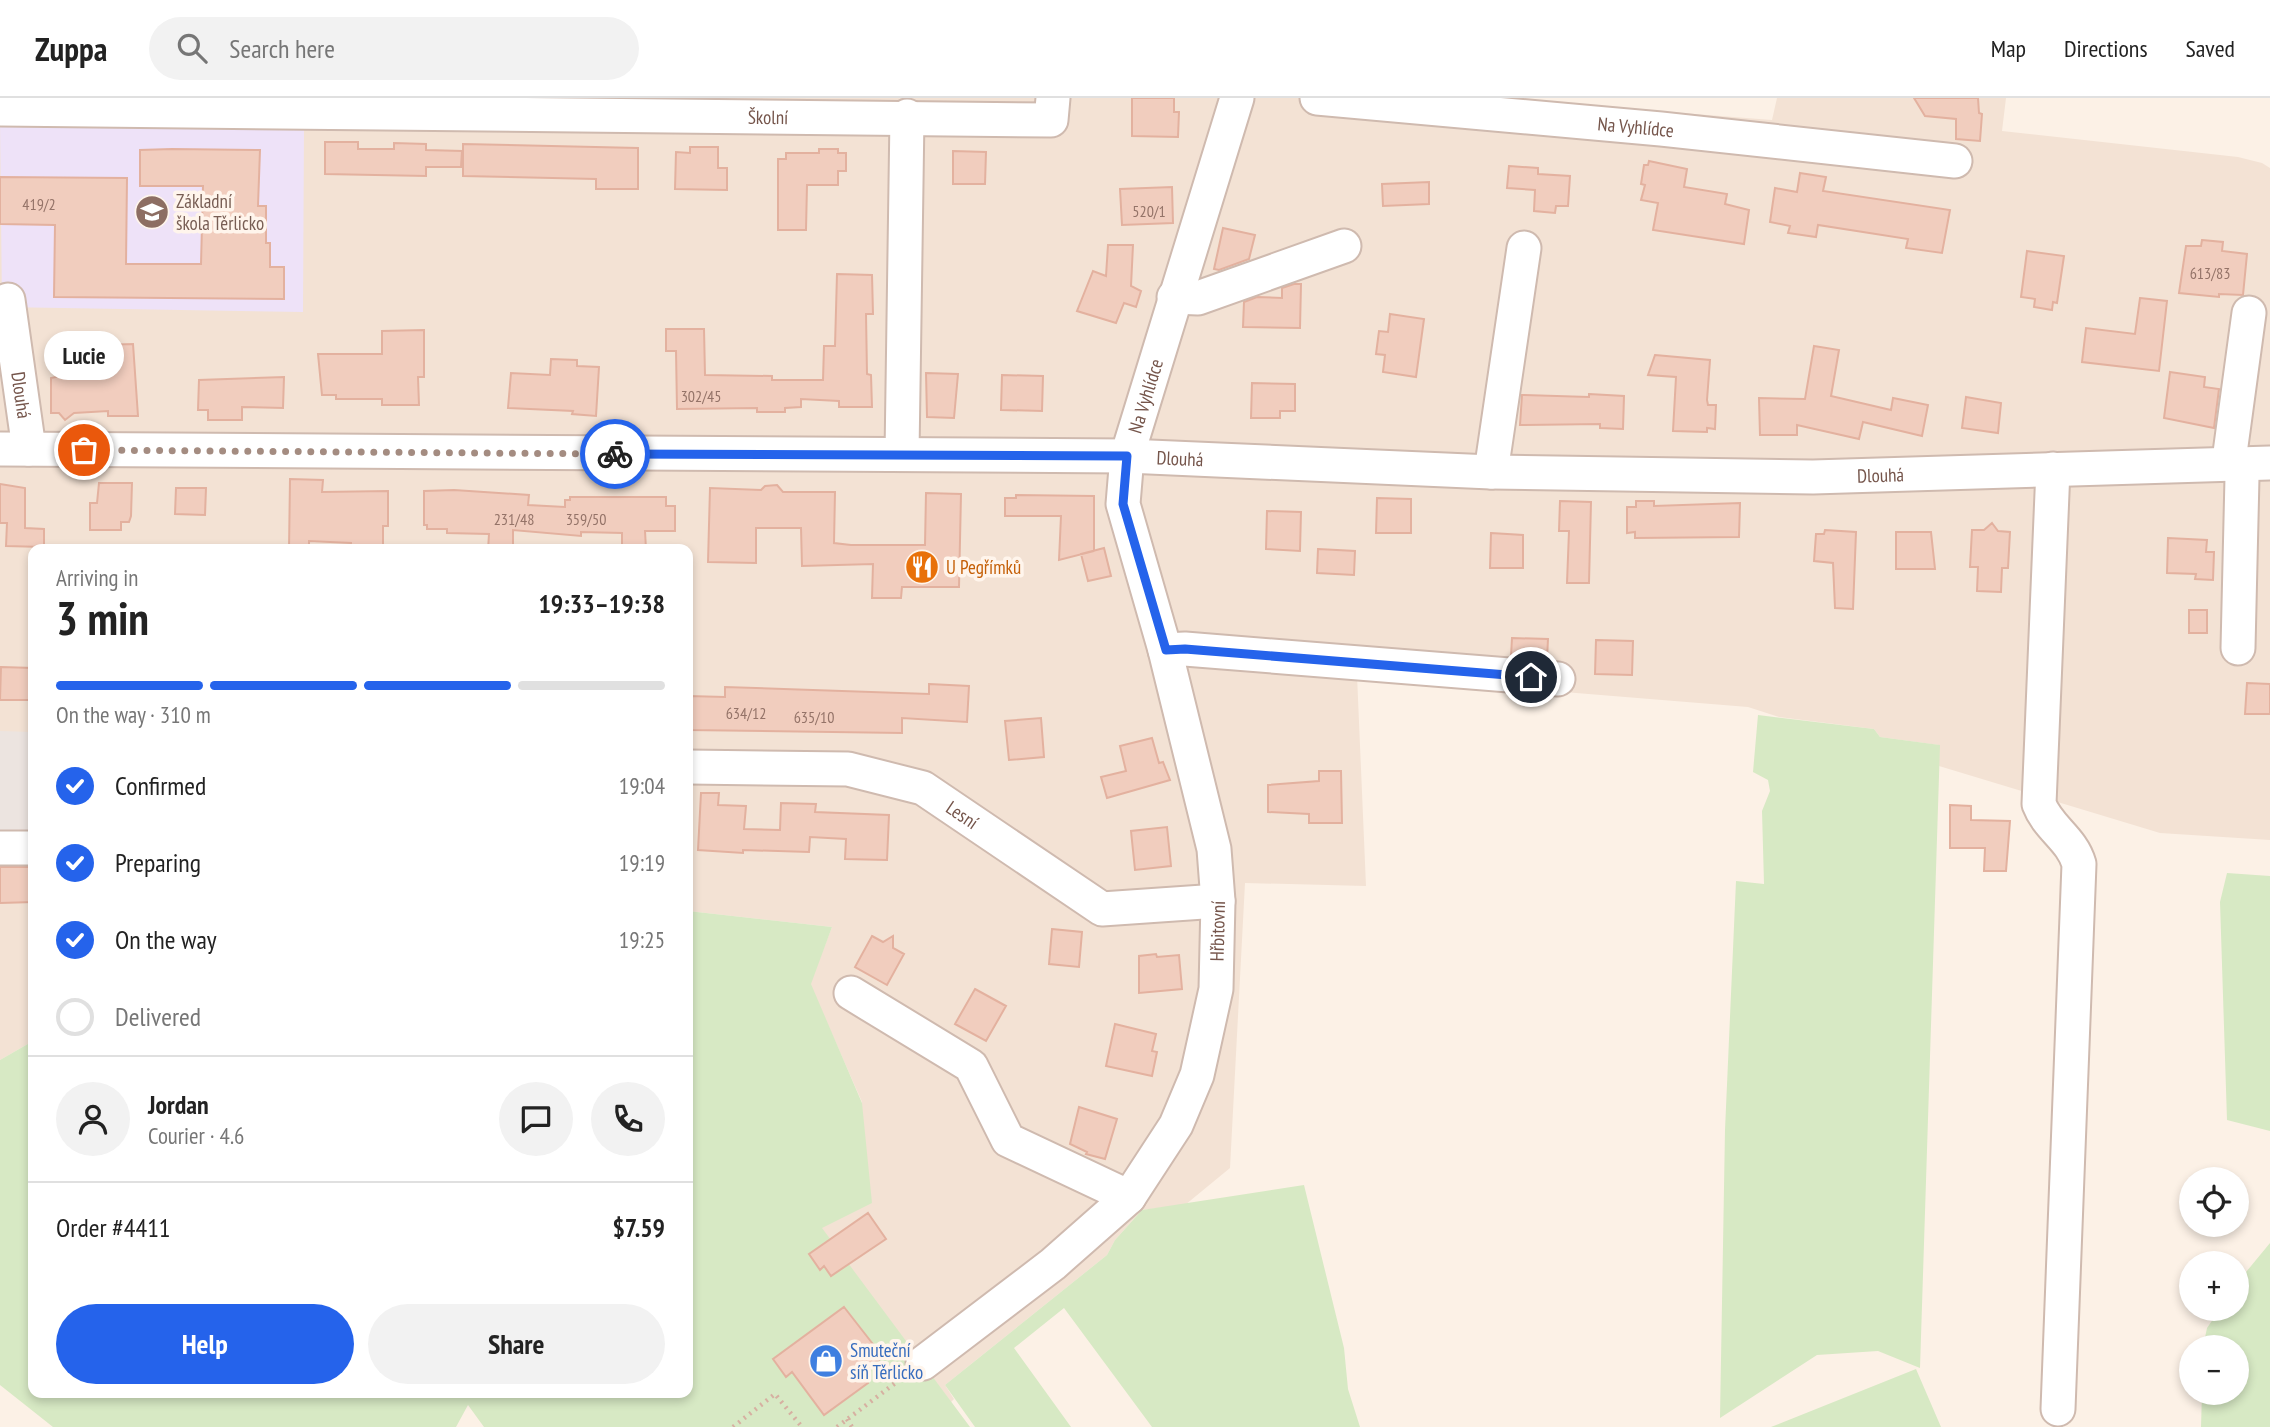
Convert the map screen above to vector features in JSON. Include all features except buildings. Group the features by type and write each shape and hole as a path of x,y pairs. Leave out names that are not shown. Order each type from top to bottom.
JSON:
{"street":[{"name":"Školní","path":"0,109 146,104 363,105 1051,120 1053,98"},
{"name":"Na Vyhlídce","path":"1127,456 1237,98"},
{"name":"Na Vyhlídce","path":"1317,98 1661,129 1955,161"},
{"path":"902,454 906,116"},
{"path":"1174,297 1198,298 1344,246"},
{"path":"1490,472 1524,248"},
{"name":"Dlouhá","path":"8,300 15,449 1127,456 1490,472 1813,477 2270,463"},
{"path":"2238,648 2242,477 2230,453 2249,313"},
{"name":"Hřbitovní","path":"923,1363 1054,1264 1129,1197 1176,1125 1196,1075 1216,989 1218,901 1214,849 1166,650 1123,504 1127,456"},
{"path":"2053,469 2039,804 2043,814 2072,846 2079,864 2058,1409"},
{"path":"1166,650 1185,649 1558,679"},
{"name":"Lesní","path":"693,767 848,769 923,788 1102,909 1218,901"},
{"path":"0,848 28,848"},
{"path":"851,993 971,1066 1008,1140 1129,1197"}],"path":[{"path":"837,1427 923,1363"},
{"path":"733,1427 775,1394 802,1427"},
{"path":"847,1419 852,1427"}],"shaded area":[{"path":"0,98 1488,98 1772,120 1777,98 2006,98 2002,131 2238,157 2262,163 2270,168 2270,840 2160,833 1939,766 1939,745 1880,737 1874,729 1779,717 1748,707 1357,675 1366,886 1245,883 1230,1168 1185,1205 1142,1210 1115,1240 1107,1255 945,1385 954,1399 951,1402 821,1228 862,1102 810,984 832,927 693,912 693,544 28,544 28,1044 0,1060"},
{"name":"Základní škola Těrlicko","path":"0,120 304,123 303,312 2,307"},
{"path":"0,731 28,732 28,837 0,836"}],"green space":[{"path":"1758,715 1874,729 1880,737 1940,745 1920,1368 1878,1351 1817,1355 1720,1418 1725,1130 1736,881 1764,884 1762,811 1770,791 1768,780 1753,772"},
{"path":"2227,873 2270,876 2270,1131 2227,1120 2220,902"},
{"path":"693,912 832,927 811,984 862,1103 872,1203 822,1228 970,1427 484,1427 468,1405 456,1427 53,1427 0,1385 0,1060 28,1044 28,1398 693,1398"},
{"path":"1304,1185 1344,1348 1348,1389 1360,1427 1152,1427 1064,1308 1014,1348 1071,1427 975,1427 945,1385 1107,1255 1115,1240 1142,1210"},
{"path":"2270,1243 2270,1427 2201,1427 2202,1405 2249,1405 2249,1335 2206,1335 2212,1321 2249,1321 2249,1268"},
{"path":"1916,1369 1941,1427 1771,1427"}],"way so far":[{"path":"84,450 615,454"}],"place":[{"name":"Základní škola Těrlicko","path":"152,212"},
{"name":"Lucie","path":"84,450"},
{"name":"U Pegřímků","path":"922,567"},
{"name":"Smuteční síň Těrlicko","path":"826,1361"}],"route":[{"path":"615,454 1127,456 1123,504 1166,650 1185,649 1531,677"}]}
